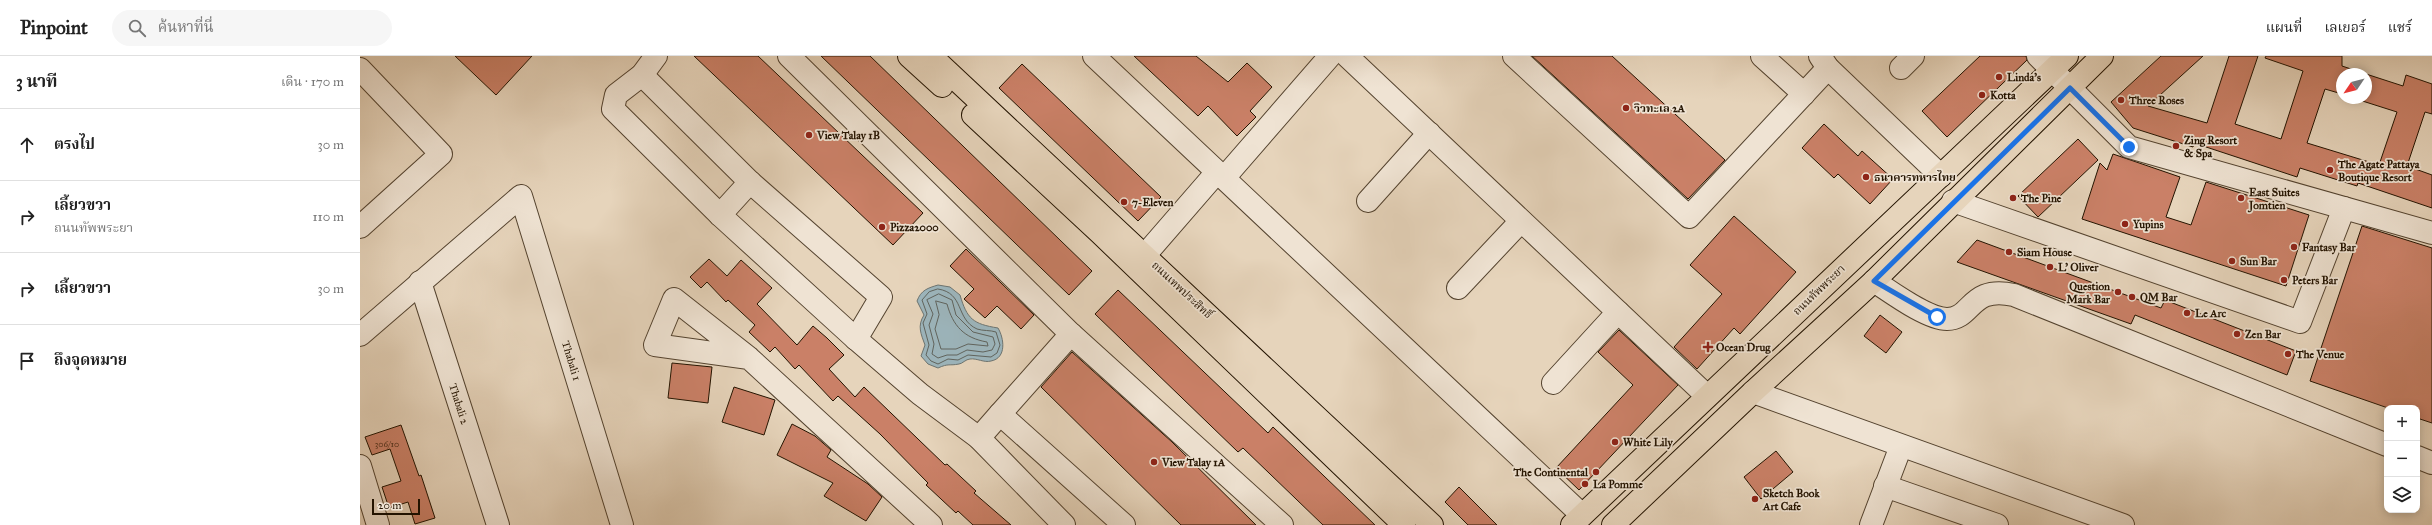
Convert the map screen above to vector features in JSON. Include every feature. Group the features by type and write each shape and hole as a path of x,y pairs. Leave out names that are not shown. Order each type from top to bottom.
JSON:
{"main road":[{"name":"ถนนเทพประสิทธิ์","path":"909,56 1100,233 1404,525"},
{"name":"ถนนเทพประสิทธิ์","path":"931,56 1432,525"},
{"path":"1613,525 1753,392 1874,281 1953,201 2102,56"},
{"name":"ถนนทัพพระยา","path":"1577,520 1611,490 1707,396 1941,176 2053,61"}],"street":[{"path":"656,56 642,75 616,95 613,109 720,215 856,339 920,394 979,438 1064,525"},
{"path":"788,56 1071,334 1282,525"},
{"path":"1145,255 1330,56"},
{"path":"1347,56 1521,222 1707,396"},
{"path":"1514,56 1689,217 1804,94 1824,62 1941,176"},
{"path":"1762,56 1804,94"},
{"path":"1099,57 1577,520"},
{"path":"2053,61 2070,88 2129,147 2432,233"},
{"path":"360,69 441,154 360,227"},
{"path":"642,75 750,182 881,297 856,339"},
{"path":"1368,201 1429,133"},
{"path":"720,215 750,182"},
{"name":"Thabali 1","path":"420,282 521,196 622,525"},
{"path":"1953,201 2300,322 2344,208"},
{"path":"1458,288 1521,222"},
{"path":"1874,281 1928,313 1945,319 1955,318 1987,293 1997,292 2014,294 2384,444"},
{"path":"360,334 420,282"},
{"name":"Thabali 2","path":"420,282 498,525"},
{"path":"1553,383 1618,312"},
{"path":"979,438 1071,334"},
{"path":"749,358 931,525"},
{"path":"1753,392 2123,525"},
{"path":"1000,414 1118,523"},
{"path":"1871,525 1901,446"},
{"path":"2420,458 2432,463"},
{"path":"360,466 378,525"},
{"path":"1885,486 1997,525"}],"water":[{"path":"938,285 950,287 960,295 965,310 972,319 982,325 998,328 1003,342 1000,356 991,361 969,359 960,364 947,365 938,368 928,364 921,356 925,345 920,326 924,315 917,301 925,290"}],"building":[{"path":"455,56 532,56 496,95"},
{"name":"View Talay 1B","path":"694,56 758,56 923,213 893,245"},
{"path":"821,56 870,56 1092,271 1069,295"},
{"path":"1134,56 1196,56 1228,82 1247,63 1272,87 1250,111 1256,117 1237,136 1208,106 1198,116"},
{"name":"วิวทะเล 2A","path":"1532,56 1612,56 1725,160 1688,199"},
{"path":"1980,56 2026,56 2027,60 1947,137 1922,111"},
{"path":"2161,56 2203,56 2148,106 2207,123 2229,56 2258,56 2235,124 2281,139 2303,71 2265,58 2266,56 2342,56 2342,66 2348,68 2336,68 2336,92 2325,89 2307,143 2379,165 2397,112 2372,104 2372,76 2403,86 2406,75 2432,84 2432,114 2425,112 2407,166 2432,175 2432,208 2358,183 2357,186 2300,168 2297,177 2194,143 2193,147 2133,128 2111,102"},
{"path":"1022,64 1161,197 1138,221 999,88"},
{"path":"1824,124 1858,156 1862,151 1893,179 1870,204 1838,174 1834,178 1802,148"},
{"path":"2078,139 2098,160 2038,217 2018,196"},
{"path":"2113,154 2180,177 2166,217 2191,225 2206,182 2309,215 2286,286 2082,219 2100,163 2107,170"},
{"path":"1734,216 1796,272 1740,334 1734,328 1697,369 1674,347 1722,294 1690,265"},
{"path":"2362,226 2432,248 2432,423 2420,419 2420,405 2384,405 2384,407 2310,381"},
{"path":"1977,240 2161,308 2165,300 2296,351 2287,375 2135,315 2131,324 1957,262"},
{"path":"966,249 1034,315 1021,329 997,306 985,318 964,299 974,289 950,266"},
{"path":"709,259 727,276 741,260 772,288 757,304 797,345 813,326 844,355 829,369 855,397 864,387 945,465 947,464 976,491 974,493 1011,525 973,525 958,511 956,513 926,485 928,483 880,434 838,396 833,401 799,365 795,369 775,347 770,352 749,332 755,325 728,300 726,302 707,282 701,288 690,277"},
{"path":"1118,290 1268,433 1273,427 1375,525 1323,525 1243,448 1238,452 1095,314"},
{"path":"1880,315 1902,332 1886,353 1864,336"},
{"path":"1619,330 1678,385 1579,490 1556,468 1633,385 1598,352"},
{"name":"View Talay 1A","path":"1072,352 1172,442 1256,525 1181,525 1041,387"},
{"path":"672,363 712,367 708,403 668,398"},
{"path":"734,387 775,400 764,435 722,422"},
{"path":"792,424 815,436 831,450 827,457 868,484 882,497 866,521 824,496 833,483 777,455"},
{"path":"401,425 419,476 421,475 435,518 415,524 408,502 389,508 382,487 401,481 390,449 372,455 365,437"},
{"path":"1776,451 1793,472 1761,499 1744,477"},
{"path":"1459,487 1497,525 1468,525 1445,502"}],"place":[{"name":"Linda's","path":"1999,77"},
{"name":"Kotta","path":"1982,95"},
{"name":"Three Roses","path":"2121,100"},
{"name":"วิวทะเล 2A","path":"1626,108"},
{"name":"View Talay 1B","path":"809,135"},
{"name":"Zing Resort & Spa","path":"2176,146"},
{"name":"The Agate Pattaya Boutique Resort","path":"2330,170"},
{"name":"ธนาคารทหารไทย","path":"1866,177"},
{"name":"The Pine","path":"2013,198"},
{"name":"East Suites Jomtien","path":"2241,198"},
{"name":"7-Eleven","path":"1124,202"},
{"name":"Yupins","path":"2125,224"},
{"name":"Pizza2000","path":"882,227"},
{"name":"Fantasy Bar","path":"2294,247"},
{"name":"Siam House","path":"2009,252"},
{"name":"Sun Bar","path":"2232,261"},
{"name":"L' Oliver","path":"2050,267"},
{"name":"Peters Bar","path":"2284,280"},
{"name":"Question Mark Bar","path":"2118,292"},
{"name":"QM Bar","path":"2132,297"},
{"name":"Le Arc","path":"2187,313"},
{"name":"Zen Bar","path":"2237,334"},
{"name":"Ocean Drug","path":"1708,347"},
{"name":"The Venue","path":"2288,354"},
{"name":"White Lily","path":"1615,442"},
{"name":"View Talay 1A","path":"1154,462"},
{"name":"The Continental","path":"1596,472"},
{"name":"La Pomme","path":"1585,484"},
{"name":"Sketch Book Art Cafe","path":"1755,499"}],"route":[{"path":"1937,317 1874,281 1953,201 2070,88 2129,147"}]}
